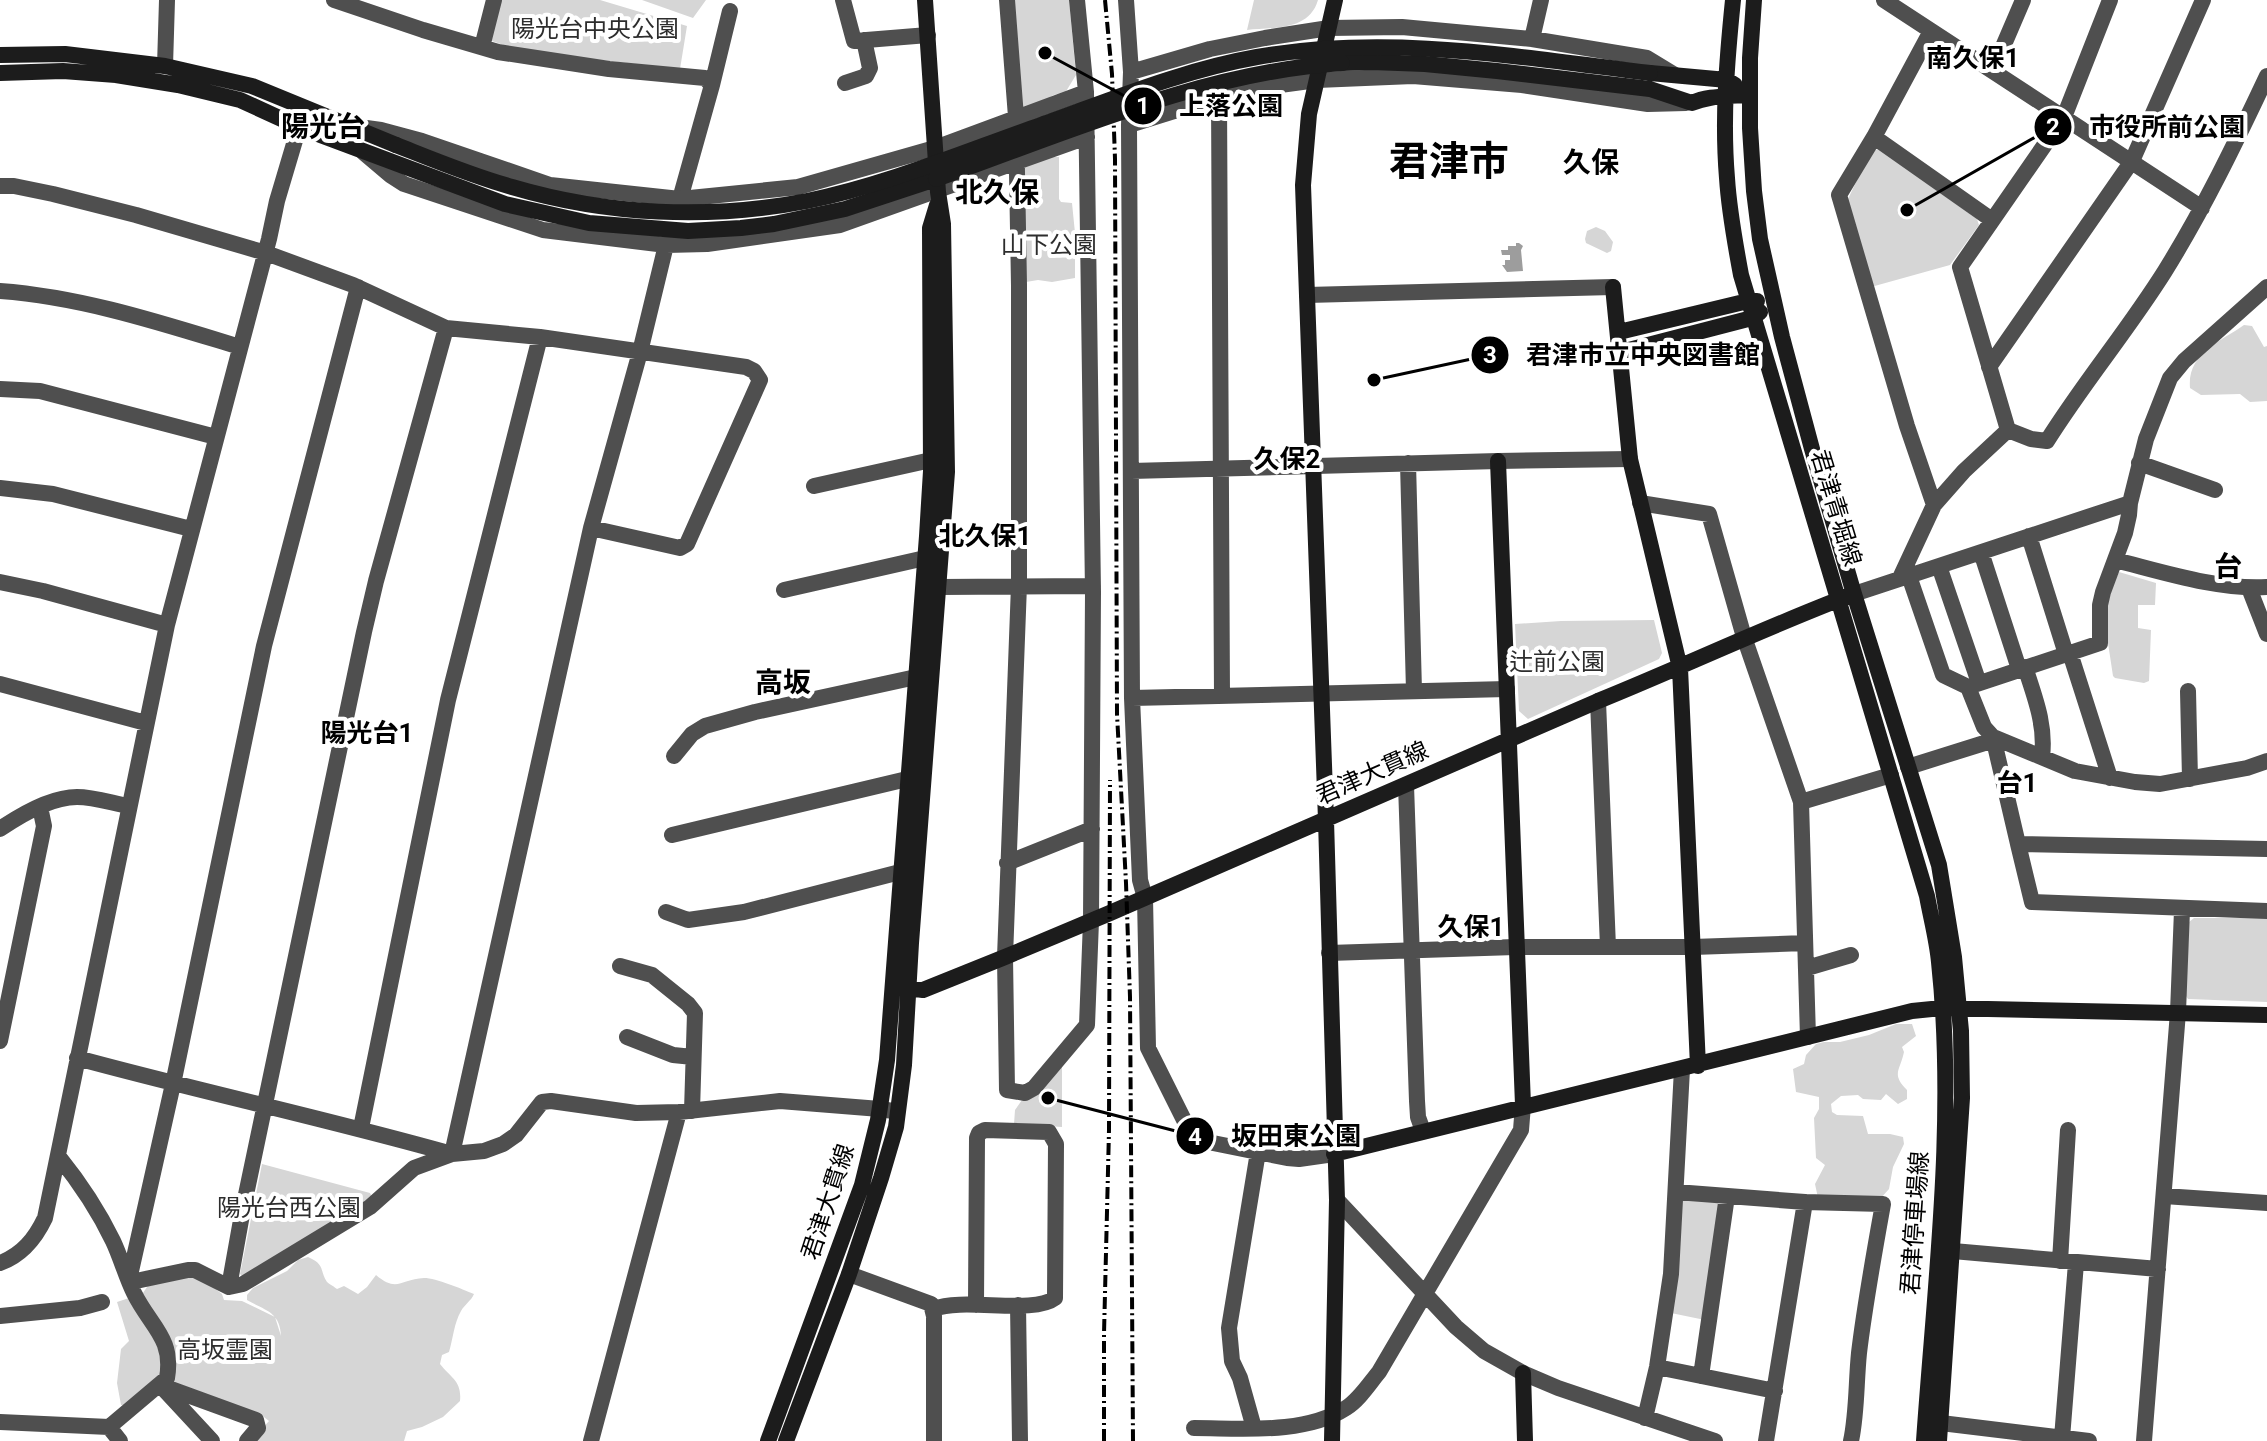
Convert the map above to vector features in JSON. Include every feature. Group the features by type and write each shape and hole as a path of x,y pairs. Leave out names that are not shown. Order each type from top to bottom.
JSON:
{"street":[{"path":"165,66 167,0"},
{"path":"334,0 498,52 609,69 705,78 712,85"},
{"path":"482,47 494,0"},
{"path":"843,0 854,41 928,35"},
{"path":"900,987 939,587 947,472 943,224 938,196 925,0"},
{"path":"1007,0 1017,161 1019,585 1007,863 1007,1090 1025,1093 1034,1088 1087,1025 1091,921 1093,586 1086,92 1077,0"},
{"path":"1126,0 1131,72 1132,698 1140,880 1145,898 1148,1048 1189,1130 1197,1138 1299,1159 1334,1154 1912,1011 1951,1008 2267,1015"},
{"path":"1332,1441 1337,1200 1303,185 1309,114 1335,0"},
{"path":"1532,39 1541,0"},
{"name":"君津青堀線","path":"1733,0 1726,98 1727,176 1734,234 1748,301 1939,865 1954,957 1951,1008"},
{"name":"君津青堀線","path":"1754,0 1750,94 1754,191 1760,239 1891,775 1927,896 1951,1008"},
{"path":"1993,70 2023,0"},
{"path":"2008,430 1960,267 2064,117 2110,0"},
{"path":"1989,367 2132,161 2203,0"},
{"path":"1894,2 1931,31 2202,208"},
{"path":"680,199 730,11"},
{"path":"1131,72 1210,49 1329,28 1402,27 1532,39 1647,58 1675,75"},
{"path":"1931,31 1839,195 1907,426 1934,505"},
{"path":"845,83 866,76 870,68 864,40"},
{"path":"0,73 63,71 116,75 178,85 240,100 299,127 360,149 395,153 550,198 594,206 689,213 808,201 845,192 1205,69 1254,57 1311,49 1371,46 1499,54 1650,81 1692,103"},
{"path":"0,55 65,54 165,66 252,86 349,126 395,153"},
{"path":"1650,81 1675,75 1727,80 1750,94"},
{"path":"1129,125 1219,97 1317,80 1413,76 1522,85 1648,104 1692,103 1706,97 1750,94"},
{"path":"2008,430 2031,439 2047,441 2075,396 2121,337 2165,271 2202,208 2267,76"},
{"path":"349,126 381,130 422,141 550,185 680,199 798,187 935,148 1086,92"},
{"path":"1219,97 1222,696"},
{"path":"2249,115 2267,118"},
{"path":"0,1263 36,1237 45,1218 167,625 266,253 280,189 299,127"},
{"path":"360,149 404,184 481,211 543,230 666,245 707,244 840,225 938,196 1017,161 1087,137"},
{"path":"1874,137 1992,220"},
{"path":"0,186 53,194 266,253 358,287 446,328 540,337 746,367 754,371 760,380 687,544 680,548 591,528"},
{"path":"900,987 900,872 931,460 930,228 938,196"},
{"path":"452,1154 591,528 666,245"},
{"path":"129,1280 264,646 358,287"},
{"path":"1307,295 1613,287 1630,459 1680,668 1693,947 1690,1068 1676,1192 1671,1274 1657,1367 1645,1418"},
{"path":"2008,430 1964,471 1934,505 1905,577 1943,675 1973,685 2100,643 2100,605 2129,515 2139,463 2170,378 2184,361 2267,287"},
{"path":"0,291 38,293 138,316 240,347"},
{"path":"1619,332 1748,301 1774,301"},
{"path":"1621,352 1752,318 1774,301"},
{"path":"229,1287 364,632 446,328"},
{"path":"361,1128 448,700 540,337"},
{"path":"0,389 40,391 216,437"},
{"path":"1131,471 1630,459"},
{"path":"814,486 931,460"},
{"path":"1194,1428 1301,1424 1332,1415 1358,1398 1379,1372 1521,1130 1523,1105 1498,461"},
{"path":"1408,463 1414,691"},
{"path":"2139,463 2215,490"},
{"path":"0,488 53,494 191,529"},
{"path":"1640,503 1709,514 1744,637 1801,802 1808,1037"},
{"path":"1846,597 2130,503"},
{"path":"2029,536 2110,778"},
{"path":"1981,552 2042,722 2042,757"},
{"path":"784,590 925,558"},
{"path":"2115,560 2178,576 2249,588 2267,587"},
{"path":"1939,566 1984,727 1994,738 2075,771 2160,784 2247,768 2267,761"},
{"path":"0,582 167,625"},
{"path":"939,587 1093,586"},
{"path":"2249,588 2267,634"},
{"name":"君津大貫線","path":"900,987 923,990 1005,957 1680,668 1744,637 1846,597"},
{"path":"674,756 692,734 705,726 916,677"},
{"path":"0,684 146,723"},
{"path":"1132,698 1507,689"},
{"path":"2188,691 2190,779"},
{"path":"1598,701 1608,947"},
{"path":"1908,767 1994,738"},
{"path":"1994,738 2032,902 2267,911"},
{"path":"1801,802 1891,775"},
{"path":"672,835 907,779"},
{"path":"1406,785 1417,1101 1423,1131"},
{"path":"0,829 16,818 66,798 80,797 129,806"},
{"path":"0,1041 44,826 40,807"},
{"path":"1007,863 1092,829"},
{"path":"2018,844 2267,849"},
{"path":"666,912 688,920 744,912 900,872"},
{"path":"2144,1441 2178,1012 2182,910"},
{"path":"1329,953 1805,943"},
{"path":"1807,968 1851,955"},
{"path":"591,1441 685,1111 693,1057 695,1013 688,1004 652,975 620,966"},
{"name":"君津大貫線","path":"768,1441 871,1156 900,987"},
{"name":"君津大貫線","path":"786,1441 849,1274 896,1127 904,1065 900,987"},
{"name":"君津停車場線","path":"1939,1441 1962,1098 1951,1008"},
{"name":"君津停車場線","path":"1924,1441 1944,1155 1945,1047 1951,1008"},
{"path":"627,1037 673,1055 693,1057"},
{"path":"77,1058 361,1128 452,1154"},
{"path":"129,1280 195,1270 229,1287 243,1284 370,1207 414,1168 452,1154 484,1151 503,1144 516,1135 542,1102 636,1113 780,1101 898,1112"},
{"path":"934,1309 941,1306 1047,1304 1055,1298 1056,1144 1049,1132 985,1130 979,1133 976,1305"},
{"path":"2062,1438 2068,1262 2068,1130"},
{"path":"1254,1428 1232,1361 1229,1328 1258,1152"},
{"path":"0,1422 116,1437 167,1378 170,1356 161,1337 133,1293 113,1241 84,1188 59,1157"},
{"path":"1676,1192 1805,1202 1883,1204 1863,1323 1851,1441"},
{"path":"1701,1376 1727,1196"},
{"path":"2164,1196 2267,1203"},
{"path":"1337,1200 1456,1327 1484,1351 1558,1388 1709,1440"},
{"path":"1766,1441 1805,1202"},
{"path":"1953,1251 2158,1269"},
{"path":"849,1274 908,1294 931,1304 934,1309 934,1441"},
{"path":"0,1316 80,1308 102,1302"},
{"path":"1018,1305 1020,1441"},
{"path":"1657,1367 1775,1391"},
{"path":"1523,1373 1525,1441"},
{"path":"160,1385 212,1441"},
{"path":"160,1385 256,1420 258,1428 247,1441"},
{"path":"1941,1423 2089,1441"}],"green space":[{"name":"陽光台中央公園","path":"498,0 600,0 687,26 680,69 521,51 489,40"},
{"path":"642,0 706,0 693,18"},
{"path":"1009,0 1069,0 1076,75 1065,93 1053,95 1035,106 1018,107"},
{"path":"1254,0 1318,0 1307,17 1299,22 1289,26 1247,30"},
{"path":"1879,149 1977,219 1979,225 1950,265 1871,287 1847,201 1871,151"},
{"name":"山下公園","path":"1048,157 1059,157 1059,199 1072,203 1075,278 1020,283 1022,168"},
{"path":"1596,227 1605,231 1613,242 1611,251 1607,253 1586,243 1587,231"},
{"path":"2244,325 2252,326 2264,347 2267,346 2267,401 2250,402 2240,394 2201,395 2190,388 2190,376 2199,357"},
{"path":"2119,572 2156,583 2155,605 2138,605 2138,628 2151,630 2149,681 2144,683 2113,676 2108,643 2108,594"},
{"name":"辻前公園","path":"1654,620 1662,653 1659,659 1528,719 1519,711 1515,624"},
{"path":"2194,918 2267,918 2267,1002 2188,999 2189,922"},
{"path":"1896,1024 1912,1024 1916,1036 1902,1047 1904,1052 1898,1072 1899,1080 1907,1090 1907,1099 1898,1104 1886,1094 1881,1100 1863,1099 1858,1095 1841,1096 1831,1104 1832,1112 1837,1115 1863,1116 1868,1134 1903,1137 1904,1144 1893,1167 1889,1189 1880,1199 1818,1198 1815,1184 1825,1165 1816,1158 1814,1118 1819,1109 1819,1097 1796,1092 1793,1069 1804,1064 1806,1055 1816,1044 1869,1035"},
{"path":"1062,1066 1062,1127 1014,1124 1015,1110 1022,1100 1040,1092"},
{"name":"陽光台西公園","path":"262,1164 370,1193 373,1199 244,1278 240,1274"},
{"path":"1685,1197 1719,1198 1705,1320 1671,1313 1680,1201"},
{"name":"高坂霊園","path":"308,1257 320,1265 328,1283 337,1289 344,1286 358,1294 376,1275 394,1284 429,1278 474,1294 459,1316 449,1352 442,1355 440,1364 455,1380 460,1401 443,1417 407,1431 404,1441 251,1441 269,1421 259,1413 170,1383 141,1296 149,1284 193,1275 222,1294 224,1300 242,1301 275,1317 247,1300 247,1295 253,1288"},
{"path":"132,1297 160,1337 163,1375 121,1405 117,1383 121,1349 129,1341 117,1302"}],"shaded area":[{"path":"1516,243 1523,246 1523,271 1507,272 1502,265 1505,265 1505,260 1510,260 1510,255 1502,255 1501,250 1508,250 1508,246 1516,246"}],"railway":[{"path":"1105,0 1115,159 1117,714 1130,997 1133,1441"},
{"path":"1104,1441 1110,780"}],"place":[{"name":"上落公園","path":"1045,53"},
{"name":"市役所前公園","path":"1907,210"},
{"name":"君津市立中央図書館","path":"1374,380"},
{"name":"坂田東公園","path":"1048,1098"}],"district":[{"name":"南久保1","path":"1973,58"},
{"name":"陽光台","path":"323,126"},
{"name":"君津市","path":"1449,161"},
{"name":"久保","path":"1591,162"},
{"name":"北久保","path":"997,192"},
{"name":"久保2","path":"1287,459"},
{"name":"北久保1","path":"985,536"},
{"name":"台","path":"2228,566"},
{"name":"高坂","path":"783,682"},
{"name":"陽光台1","path":"367,733"},
{"name":"台1","path":"2017,783"},
{"name":"久保1","path":"1471,927"}]}
